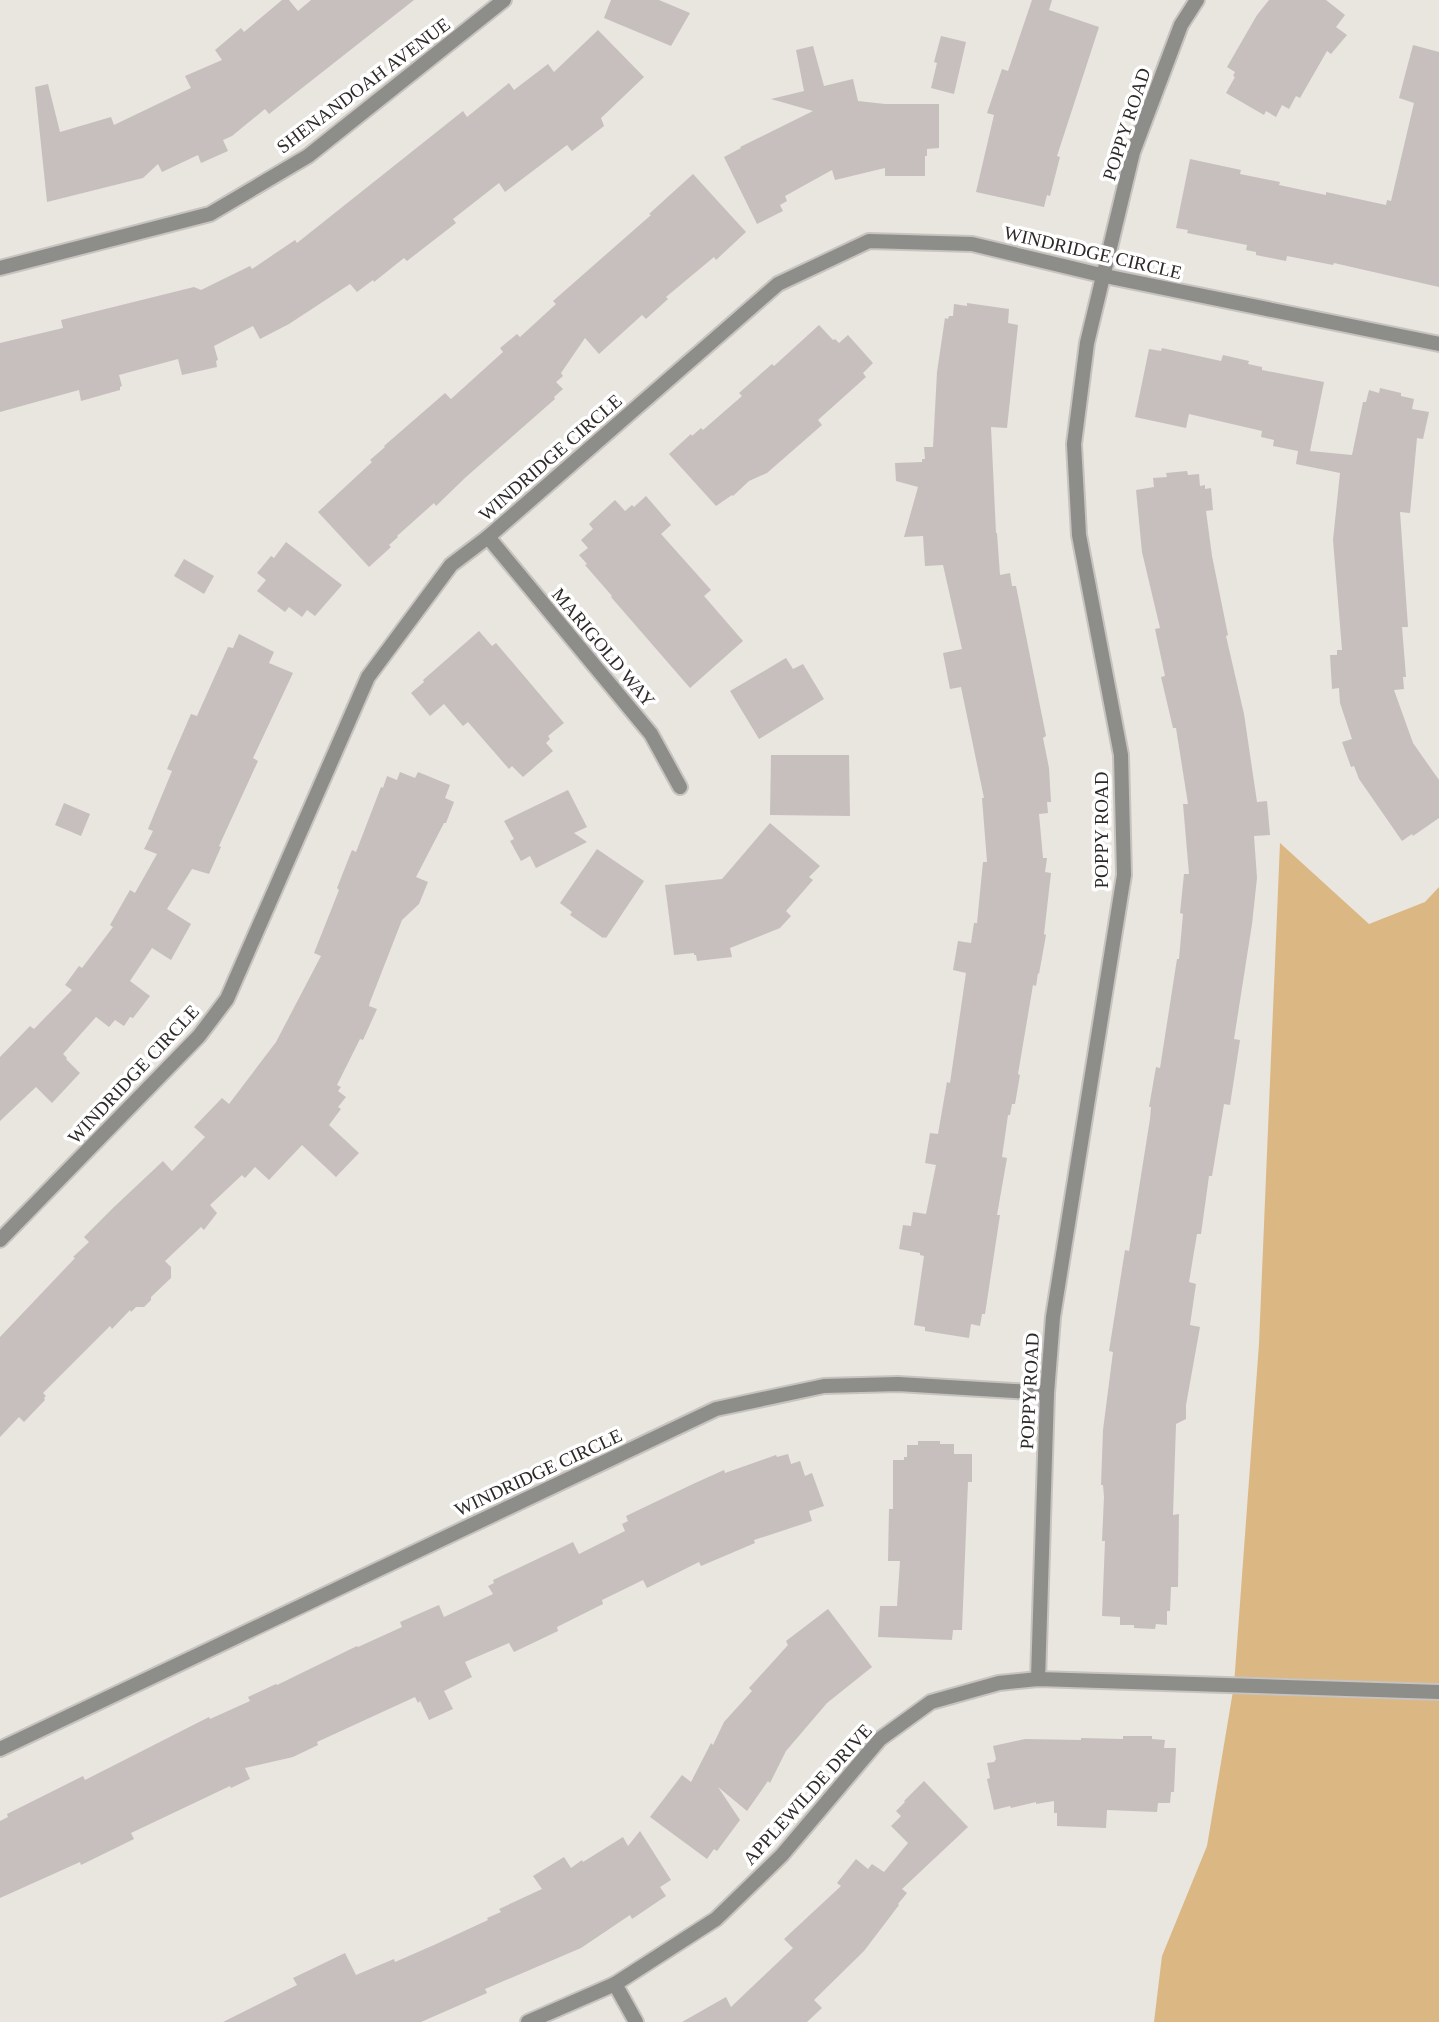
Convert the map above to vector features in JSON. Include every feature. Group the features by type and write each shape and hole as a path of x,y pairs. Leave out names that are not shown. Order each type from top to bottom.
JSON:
{"street":[{"name":"SHENANDOAH AVENUE","path":"0,268 210,214 308,156 505,0"},
{"name":"POPPY ROAD","path":"1038,1679 1046,1393 1052,1317 1124,876 1121,755 1079,535 1074,444 1087,343 1133,152 1181,25 1196,0"},
{"name":"WINDRIDGE CIRCLE","path":"0,1240 199,1036 227,999 368,677 451,565 488,537 778,284 869,241 972,244 1105,276 1439,344"},
{"name":"MARIGOLD WAY","path":"488,537 651,734 680,787"},
{"name":"WINDRIDGE CIRCLE","path":"0,1749 716,1409 824,1387 898,1384 1046,1393"},
{"name":"APPLEWILDE DRIVE","path":"528,2022 615,1984 716,1919 782,1855 880,1739 931,1702 999,1683 1038,1679 1439,1692"},
{"path":"615,1984 636,2022"}],"shaded area":[{"path":"1280,843 1369,924 1425,902 1439,887 1439,2022 1154,2022 1162,1956 1207,1846 1234,1685 1259,1344"}],"building":[{"path":"282,0 289,0 298,11 311,0 414,0 269,114 265,109 232,136 223,140 228,151 201,163 198,155 162,172 158,164 143,178 47,202 35,87 48,84 60,132 111,117 114,125 191,88 185,76 222,60 215,50 241,28 244,32"},
{"path":"611,0 659,0 690,13 671,46 604,18"},
{"path":"1032,0 1052,0 1049,10 1099,27 1057,156 1060,157 1050,196 1047,195 1044,207 976,192 994,115 987,113 1002,69 1008,71"},
{"path":"1269,0 1326,0 1345,15 1336,27 1347,35 1331,54 1327,51 1300,98 1296,96 1289,109 1282,105 1276,117 1266,111 1264,115 1226,93 1235,77 1235,72 1227,67 1257,15"},
{"path":"598,30 644,77 601,118 604,126 572,151 567,145 505,192 499,183 453,219 456,223 407,261 404,258 357,292 350,284 289,324 260,339 253,326 214,346 217,367 182,375 178,359 119,375 122,386 120,390 81,401 79,390 0,412 0,343 63,328 61,320 194,287 201,290 250,266 252,269 295,240 297,243 463,111 467,117 509,83 514,90 548,64 554,72"},
{"path":"941,36 966,42 954,94 931,88"},
{"path":"1413,45 1439,52 1439,287 1334,263 1333,265 1287,256 1286,261 1256,255 1256,252 1246,250 1247,245 1187,233 1188,230 1176,228 1190,159 1241,170 1240,174 1280,182 1279,185 1386,205 1387,200 1391,201 1414,103 1399,98"},
{"path":"813,46 824,86 853,79 858,101 939,104 939,148 927,149 925,176 885,176 885,168 835,180 832,170 785,196 787,201 780,205 783,211 757,224 724,157 813,111 771,99 804,91 796,50"},
{"path":"693,174 746,232 716,260 714,257 666,297 668,299 646,319 642,315 599,354 585,338 561,373 563,376 556,382 563,389 555,399 436,506 434,503 397,536 389,545 391,547 369,567 318,512 372,462 370,460 384,446 445,393 451,399 503,352 500,348 517,334 520,337 556,304 553,301 651,215 649,214"},
{"path":"967,303 1009,309 1008,323 1018,325 1007,428 991,427 996,533 1000,575 1010,573 1012,586 1016,586 1046,736 1043,738 1049,768 1051,802 1047,802 1048,813 1039,814 1043,858 1047,858 1045,872 1051,873 1046,935 1036,986 1033,985 1015,1104 1012,1104 1008,1115 1002,1157 1007,1158 985,1314 982,1314 980,1326 971,1324 969,1338 925,1331 925,1327 914,1325 924,1256 899,1249 903,1225 911,1226 913,1212 926,1214 936,1165 925,1163 930,1133 938,1134 947,1082 950,1083 966,973 953,970 958,941 971,943 974,923 977,923 983,862 987,862 984,798 961,687 950,689 943,653 962,649 943,565 925,566 923,536 904,537 918,487 896,481 895,463 922,462 922,459 925,459 924,447 933,447 937,372 945,318 953,316 954,304 967,306"},
{"path":"819,325 839,343 848,335 873,363 863,373 866,377 818,420 822,425 767,473 749,481 733,496 716,506 669,454 691,434 692,436 701,428 703,430 742,396 739,393"},
{"path":"1162,348 1221,361 1223,355 1249,361 1248,364 1262,367 1262,370 1324,382 1310,451 1352,455 1363,402 1366,402 1369,390 1379,393 1380,388 1401,393 1401,396 1414,399 1412,409 1429,412 1423,439 1417,438 1410,513 1400,512 1408,627 1402,627 1406,677 1403,677 1404,689 1394,690 1413,743 1439,780 1439,818 1413,836 1412,834 1402,841 1359,779 1354,766 1351,767 1342,742 1352,739 1340,703 1339,688 1332,689 1330,655 1337,655 1337,650 1342,650 1333,540 1340,473 1296,464 1298,451 1273,446 1274,440 1261,437 1262,431 1189,414 1186,428 1135,417 1149,349 1161,351"},
{"path":"1187,471 1188,475 1199,474 1200,486 1211,488 1213,510 1206,511 1212,556 1228,635 1226,636 1244,714 1257,802 1267,801 1270,835 1254,836 1257,878 1234,1039 1240,1040 1230,1105 1224,1104 1212,1176 1209,1176 1201,1234 1197,1234 1189,1282 1196,1284 1190,1325 1200,1327 1186,1405 1186,1419 1176,1424 1173,1515 1179,1514 1178,1587 1171,1587 1167,1625 1156,1624 1155,1629 1120,1625 1120,1617 1102,1616 1105,1541 1102,1541 1104,1497 1101,1485 1103,1430 1113,1352 1109,1351 1125,1250 1129,1251 1156,1067 1160,1068 1179,959 1184,874 1189,874 1183,804 1188,804 1176,728 1173,728 1161,677 1165,676 1155,629 1160,628 1142,552 1136,490 1154,487 1153,478 1167,477 1166,473"},
{"path":"646,496 671,525 661,534 711,590 704,596 743,641 690,688 611,597 579,555 588,548 581,540 593,529 589,524 615,500 625,511"},
{"path":"286,542 342,585 315,616 307,610 302,617 289,607 285,612 257,591 266,580 257,573 271,556 274,558"},
{"path":"184,559 214,576 204,594 174,576"},
{"path":"479,631 492,646 496,643 564,723 548,736 550,739 546,743 553,751 523,777 512,766 509,769 468,722 463,726 444,704 430,716 411,693"},
{"path":"239,634 274,652 269,663 293,673 253,758 258,761 209,874 192,869 167,909 191,924 171,960 152,948 130,981 150,996 133,1018 130,1017 124,1026 115,1020 109,1027 96,1017 63,1054 80,1073 52,1103 36,1087 0,1121 0,1057 30,1026 34,1029 72,990 65,985 79,966 82,968 113,927 110,925 130,890 135,893 157,854 144,849 153,831 148,829 172,771 167,769 191,714 197,716 228,647 233,648"},
{"path":"786,658 793,669 803,664 824,699 759,739 730,691"},
{"path":"771,755 849,755 850,816 770,815"},
{"path":"400,772 415,778 418,772 450,785 445,798 454,802 446,823 416,877 428,882 419,904 402,920 370,1002 369,1006 377,1009 337,1085 341,1087 338,1091 346,1097 329,1125 359,1153 336,1177 302,1145 269,1180 255,1167 245,1178 242,1175 210,1205 217,1213 204,1230 201,1227 165,1261 171,1267 171,1278 151,1300 144,1307 136,1307 131,1312 130,1310 112,1329 110,1326 43,1393 45,1400 24,1422 19,1417 0,1437 0,1337 75,1258 73,1257 89,1242 84,1237 114,1207 163,1161 172,1171 205,1137 194,1127 222,1098 229,1104 276,1042 321,956 314,953 352,850 356,852 387,776 397,780"},
{"path":"568,790 587,827 574,833 587,842 536,868 530,856 521,861 510,841 514,839 504,821"},
{"path":"64,803 90,814 81,836 55,825"},
{"path":"770,823 820,866 809,877 813,880 786,911 791,916 780,928 730,948 732,957 697,961 694,953 674,955 665,885 722,879"},
{"path":"597,849 644,881 606,938 570,915 572,912 560,903"},
{"path":"918,1441 954,1444 954,1454 972,1454 972,1482 968,1482 962,1630 953,1630 952,1640 878,1637 880,1606 897,1606 900,1561 888,1561 889,1509 893,1509 893,1460 904,1460 904,1457 907,1457 907,1445 918,1445"},
{"path":"788,1454 791,1464 800,1461 805,1476 812,1473 824,1506 809,1511 812,1521 754,1540 755,1543 701,1566 699,1562 647,1588 643,1580 602,1600 603,1604 557,1627 558,1631 514,1652 509,1643 465,1662 472,1677 444,1691 453,1709 429,1720 420,1701 418,1703 415,1697 317,1742 318,1745 293,1757 245,1768 250,1779 131,1833 134,1839 81,1865 80,1862 0,1898 0,1821 8,1817 7,1814 83,1776 85,1780 209,1717 210,1719 250,1701 248,1697 402,1627 400,1622 439,1605 444,1617 493,1594 488,1586 494,1583 493,1580 573,1542 579,1554 625,1531 622,1524 628,1521 626,1516 693,1484 724,1470 725,1473 776,1455"},
{"path":"828,1609 872,1667 827,1703 786,1751 770,1783 768,1781 747,1811 718,1787 740,1820 717,1851 714,1849 707,1859 650,1817 682,1775 691,1782 724,1722 752,1691 749,1688 788,1645 786,1641"},
{"path":"1123,1736 1152,1736 1152,1739 1165,1740 1164,1748 1176,1748 1174,1792 1171,1792 1170,1803 1158,1803 1157,1812 1107,1810 1106,1828 1057,1826 1054,1801 994,1810 987,1779 990,1778 987,1763 996,1759 993,1746 1025,1739 1123,1739"},
{"path":"924,1781 968,1827 902,1889 907,1893 864,1951 814,2000 822,2008 807,2022 682,2022 726,1997 731,2007 793,1948 784,1939 841,1886 837,1883 856,1859 868,1869 872,1864 884,1872 908,1843 891,1826 901,1816 896,1811"},
{"path":"640,1831 671,1880 660,1887 666,1896 632,1919 630,1915 581,1948 485,1989 487,1993 421,2022 223,2022 297,1985 293,1978 345,1953 356,1975 434,1945 488,1920 487,1918 501,1912 499,1909 542,1889 533,1876 564,1857 571,1868 623,1837 628,1846"}]}
